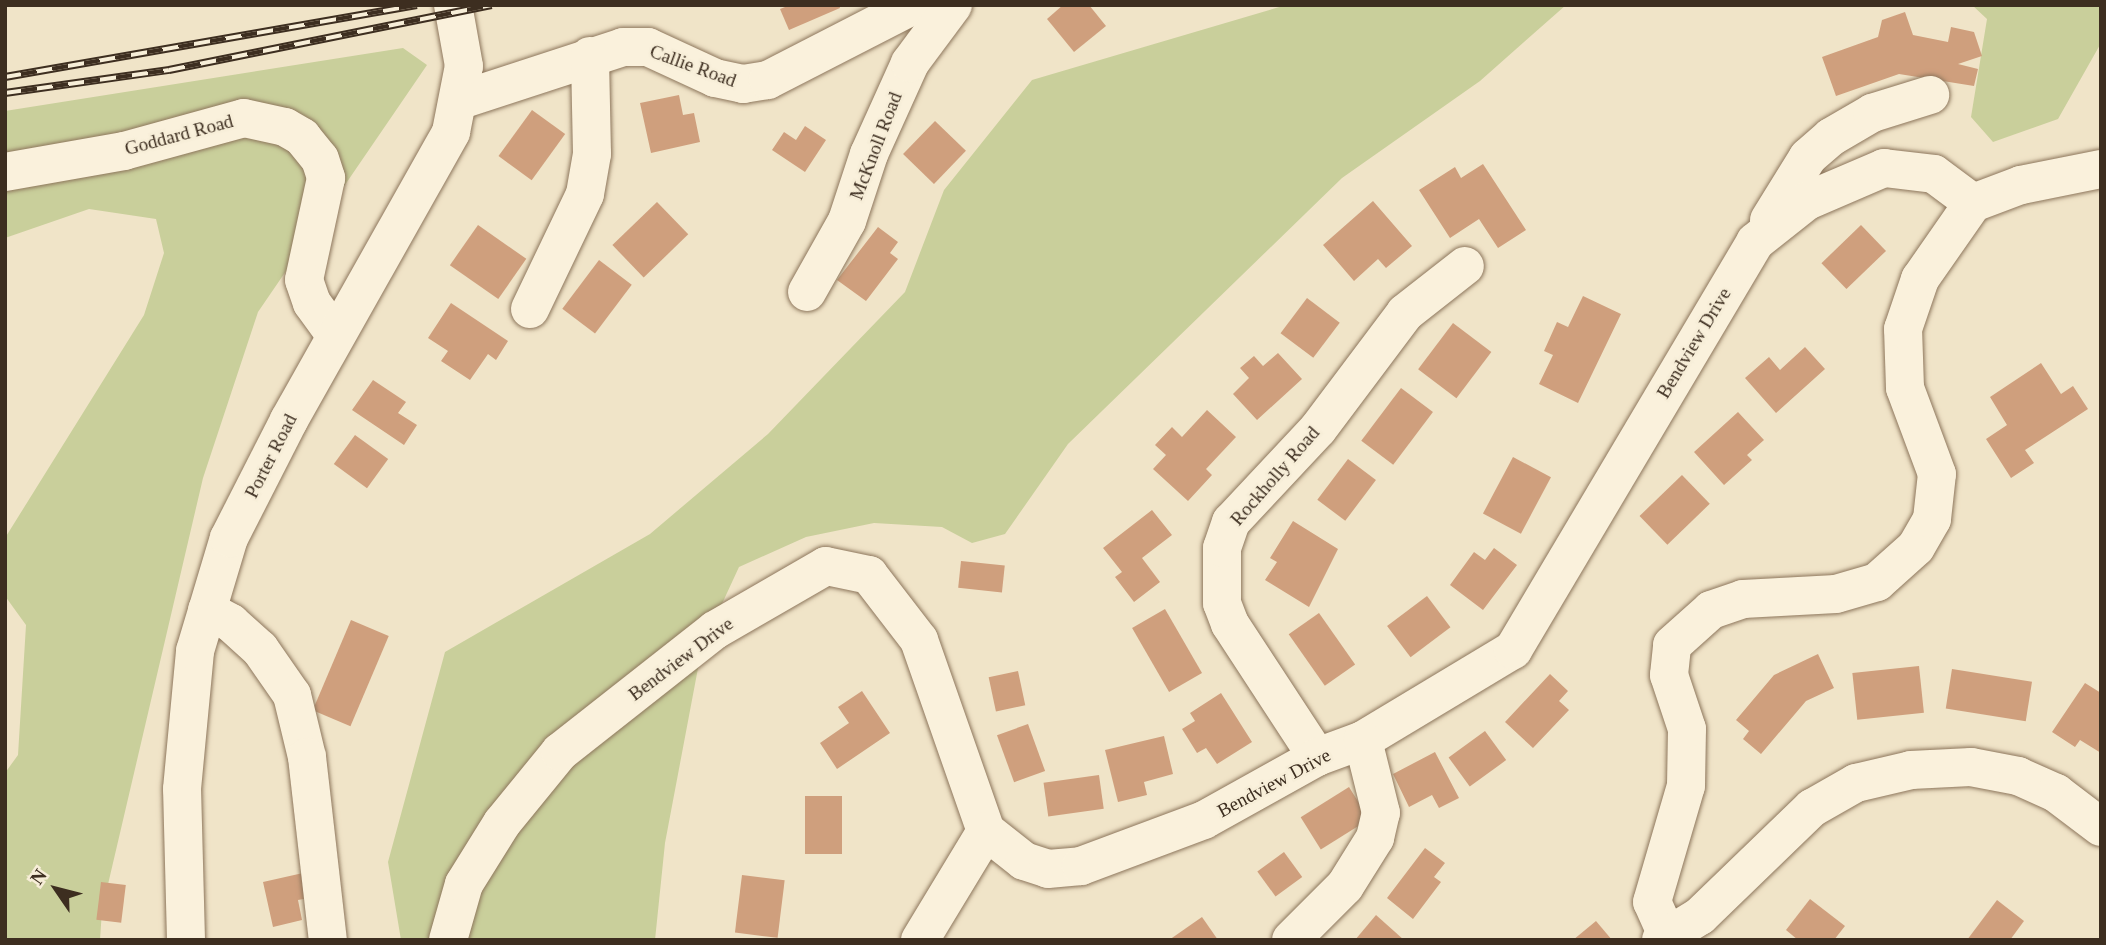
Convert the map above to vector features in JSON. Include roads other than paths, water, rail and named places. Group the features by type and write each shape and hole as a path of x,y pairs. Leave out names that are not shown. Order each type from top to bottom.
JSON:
{"street":[{"name":"Porter Road","path":"186,940 182,789 195,651 229,538 335,335 451,132 461,100 464,66 453,5"},
{"name":"Callie Road","path":"461,100 590,56 648,47 715,78 743,84 799,69 914,5"},
{"name":"McKnoll Road","path":"807,292 847,222 869,154 910,63 953,5"},
{"path":"530,309 585,194 592,154 590,56"},
{"path":"1755,242 1808,157 1831,137 1872,113 1930,95"},
{"name":"Goddard Road","path":"5,172 124,151 244,118 285,127 302,137 320,159 326,178 304,280 312,303 335,335"},
{"name":"Bendview Drive","path":"448,940 464,884 502,823 560,752 715,630 826,566 869,575 919,640 986,831 1024,861 1048,869 1081,866 1204,820 1317,757 1363,740 1513,650 1755,242 1807,201 1884,168 1934,174 1973,203"},
{"path":"2101,169 2021,185 1973,203 1920,279 1903,329 1905,388 1937,474 1933,519 1916,547 1867,585 1836,594 1743,599 1711,610 1672,645 1669,675 1687,729 1686,786 1651,902 1663,936 1700,916 1812,808 1856,783 1911,770 1971,767 2018,776 2056,793 2101,827"},
{"name":"Rockholly Road","path":"1317,757 1230,624 1222,603 1222,548 1231,522 1318,429 1405,313 1465,266"},
{"path":"207,610 231,623 260,649 292,695 307,757 328,940"},
{"path":"1291,940 1345,886 1375,838 1381,813 1363,740"},
{"path":"919,940 986,831"}],"railway":[{"path":"5,77 417,5"},
{"path":"5,93 169,70 492,5"}]}
